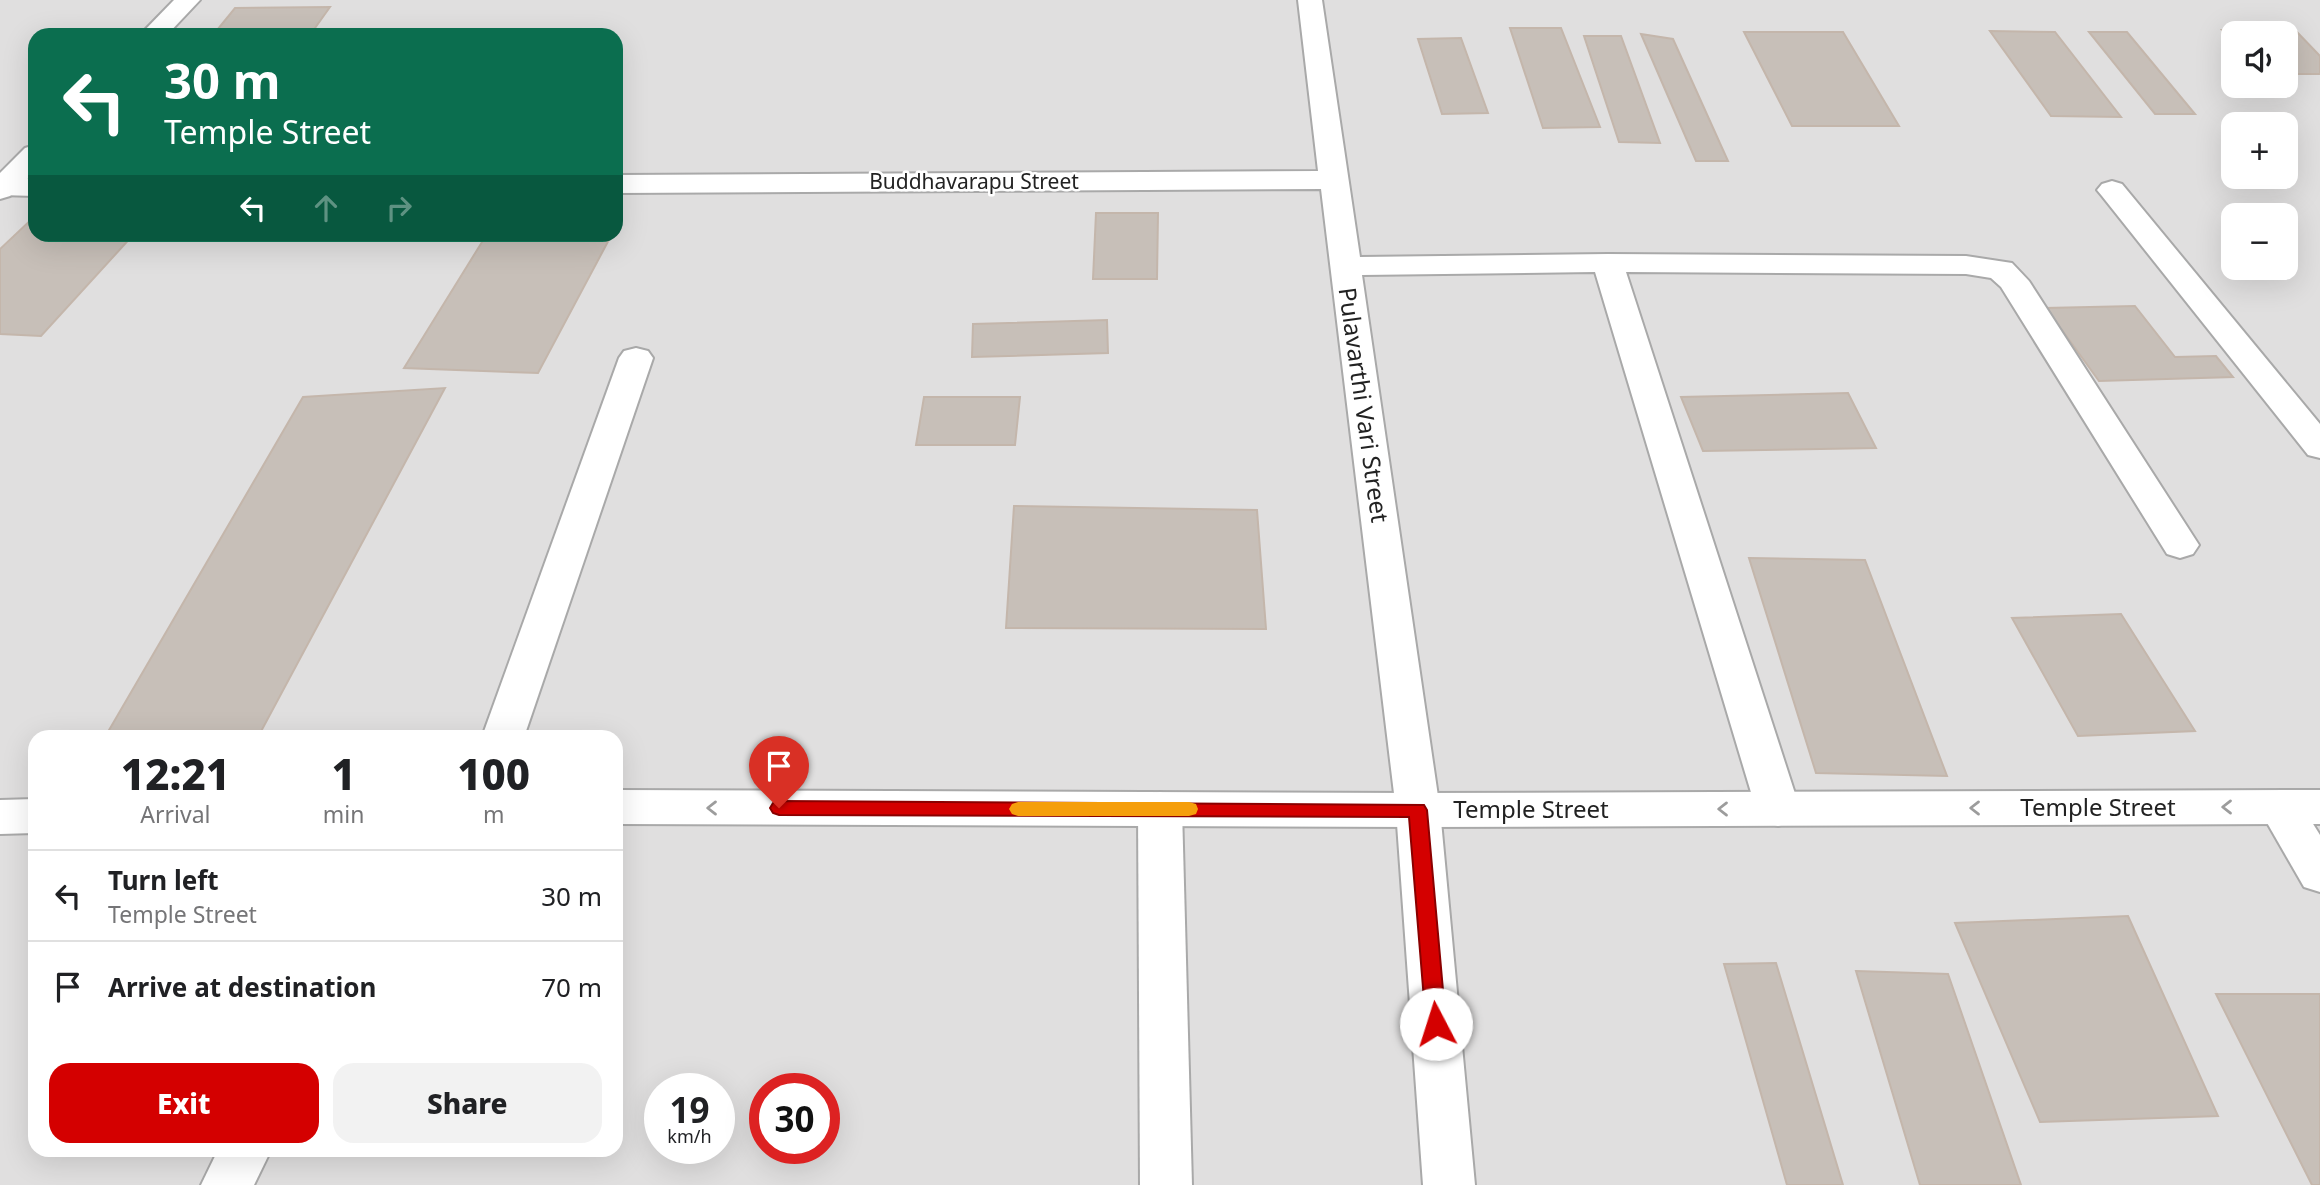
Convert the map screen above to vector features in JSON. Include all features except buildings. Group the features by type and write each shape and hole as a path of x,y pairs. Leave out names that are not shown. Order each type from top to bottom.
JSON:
{"street":[{"path":"160,28 188,0"},
{"name":"Pulavarthi Vari Street","path":"1310,0 1418,810 1449,1185"},
{"path":"1,188 28,161"},
{"name":"Buddhavarapu Street","path":"623,184 1332,180"},
{"path":"1,188 28,187"},
{"path":"2112,190 2320,447"},
{"path":"1344,266 1608,263 1966,265 2001,270 2013,281 2180,545"},
{"path":"1608,263 1778,809"},
{"path":"505,730 636,358"},
{"name":"Temple Street","path":"623,807 1418,810 2300,807"},
{"path":"2300,807 2320,874"},
{"path":"1160,809 1166,1185"},
{"path":"0,817 28,816"},
{"path":"227,1185 241,1157"}],"shaded area":[{"path":"0,0 2320,0 2320,1185 0,1185"}],"slow traffic":[{"path":"1018,809 1189,809"}],"route":[{"path":"779,808 1418,810 1436,1024"}]}
